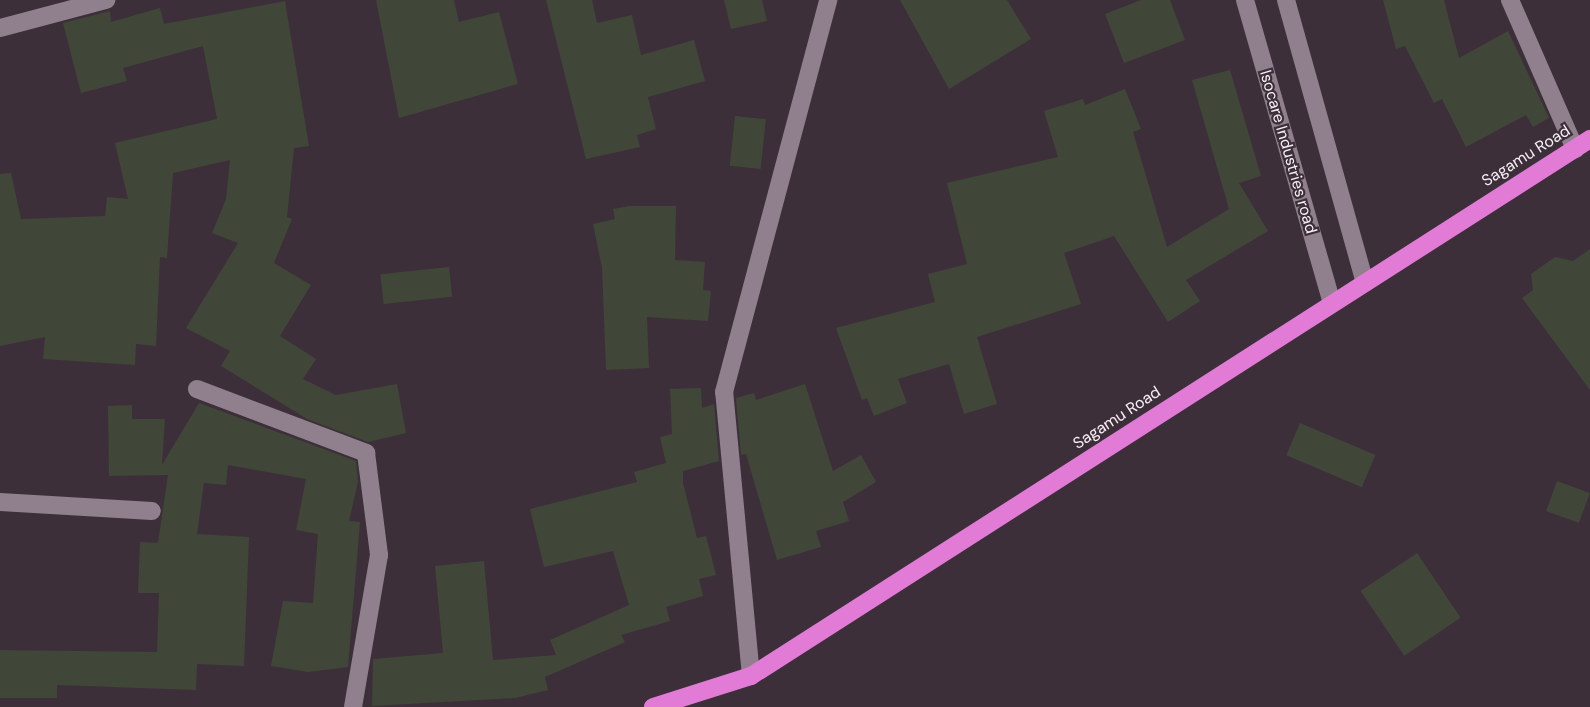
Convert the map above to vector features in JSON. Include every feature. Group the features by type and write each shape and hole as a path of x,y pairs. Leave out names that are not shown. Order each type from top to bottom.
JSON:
{"highway":[{"name":"Sagamu Road","path":"653,707 683,702 750,676 1582,144"}],"street":[{"path":"0,28 106,0"},
{"path":"750,676 724,392 828,0"},
{"name":"Isocare Industries road","path":"1245,0 1332,303"},
{"path":"1286,0 1365,282"},
{"path":"1510,0 1582,144"},
{"path":"197,389 366,453 379,555 353,707"},
{"path":"0,502 152,511"}],"building":[{"path":"376,0 454,0 459,22 499,12 518,84 399,118"},
{"path":"546,0 592,0 597,23 632,15 641,55 694,40 705,81 648,97 656,129 637,135 640,147 586,159"},
{"path":"724,0 762,0 767,21 731,29"},
{"path":"900,0 1007,0 1031,39 949,89"},
{"path":"1141,0 1170,0 1185,40 1124,63 1105,14"},
{"path":"1383,0 1444,0 1459,58 1508,31 1549,118 1533,127 1526,115 1466,147 1442,99 1434,103 1405,46 1396,49"},
{"path":"285,1 309,146 294,148 287,217 292,219 274,263 311,285 280,336 316,359 303,379 336,395 397,384 406,433 368,442 307,419 221,366 230,351 186,328 238,243 212,233 226,199 230,160 173,173 167,258 160,257 156,346 136,344 135,365 43,359 45,337 0,346 0,174 11,173 21,219 105,216 107,197 128,199 115,143 217,119 203,46 123,68 127,81 81,93 63,23 110,11 111,22 160,8 164,24"},
{"path":"1230,70 1261,176 1239,183 1268,231 1186,280 1200,301 1168,322 1114,236 1064,253 1081,304 977,337 997,404 964,414 949,364 898,379 907,403 874,416 867,398 862,400 836,328 935,302 928,274 967,264 947,183 1058,157 1044,111 1083,99 1085,105 1125,89 1141,129 1133,132 1167,247 1229,209 1192,80"},
{"path":"735,116 766,119 761,169 730,166"},
{"path":"629,206 676,206 675,260 705,262 703,290 711,291 708,321 647,317 649,368 606,370 602,268 593,224 615,219 613,209"},
{"path":"1590,249 1590,390 1522,298 1533,290 1531,274 1555,257 1573,261"},
{"path":"449,267 452,297 384,304 380,274"},
{"path":"805,384 833,471 861,455 876,482 843,502 849,521 816,531 821,547 777,560 746,454 741,455 736,398 754,393 756,400"},
{"path":"701,388 702,408 714,404 719,461 683,471 683,483 697,538 706,536 716,575 699,579 703,596 666,607 670,621 621,635 625,642 545,677 548,690 515,698 372,706 373,659 443,653 435,566 484,561 493,660 556,655 550,640 629,605 613,551 544,567 530,509 637,482 634,472 666,463 660,437 672,434 670,389"},
{"path":"199,403 356,461 358,482 349,521 360,522 348,667 308,672 271,666 283,601 313,603 318,534 296,530 306,479 228,465 226,485 204,483 197,534 249,537 244,666 197,664 196,690 57,685 57,698 0,698 0,650 157,652 159,593 138,593 140,542 158,543 168,475 109,476 108,406 132,405 132,419 165,419 162,465"},
{"path":"1300,423 1375,455 1362,487 1286,455"},
{"path":"1557,481 1590,493 1579,523 1546,511"},
{"path":"1417,553 1461,618 1404,656 1361,591"}]}
